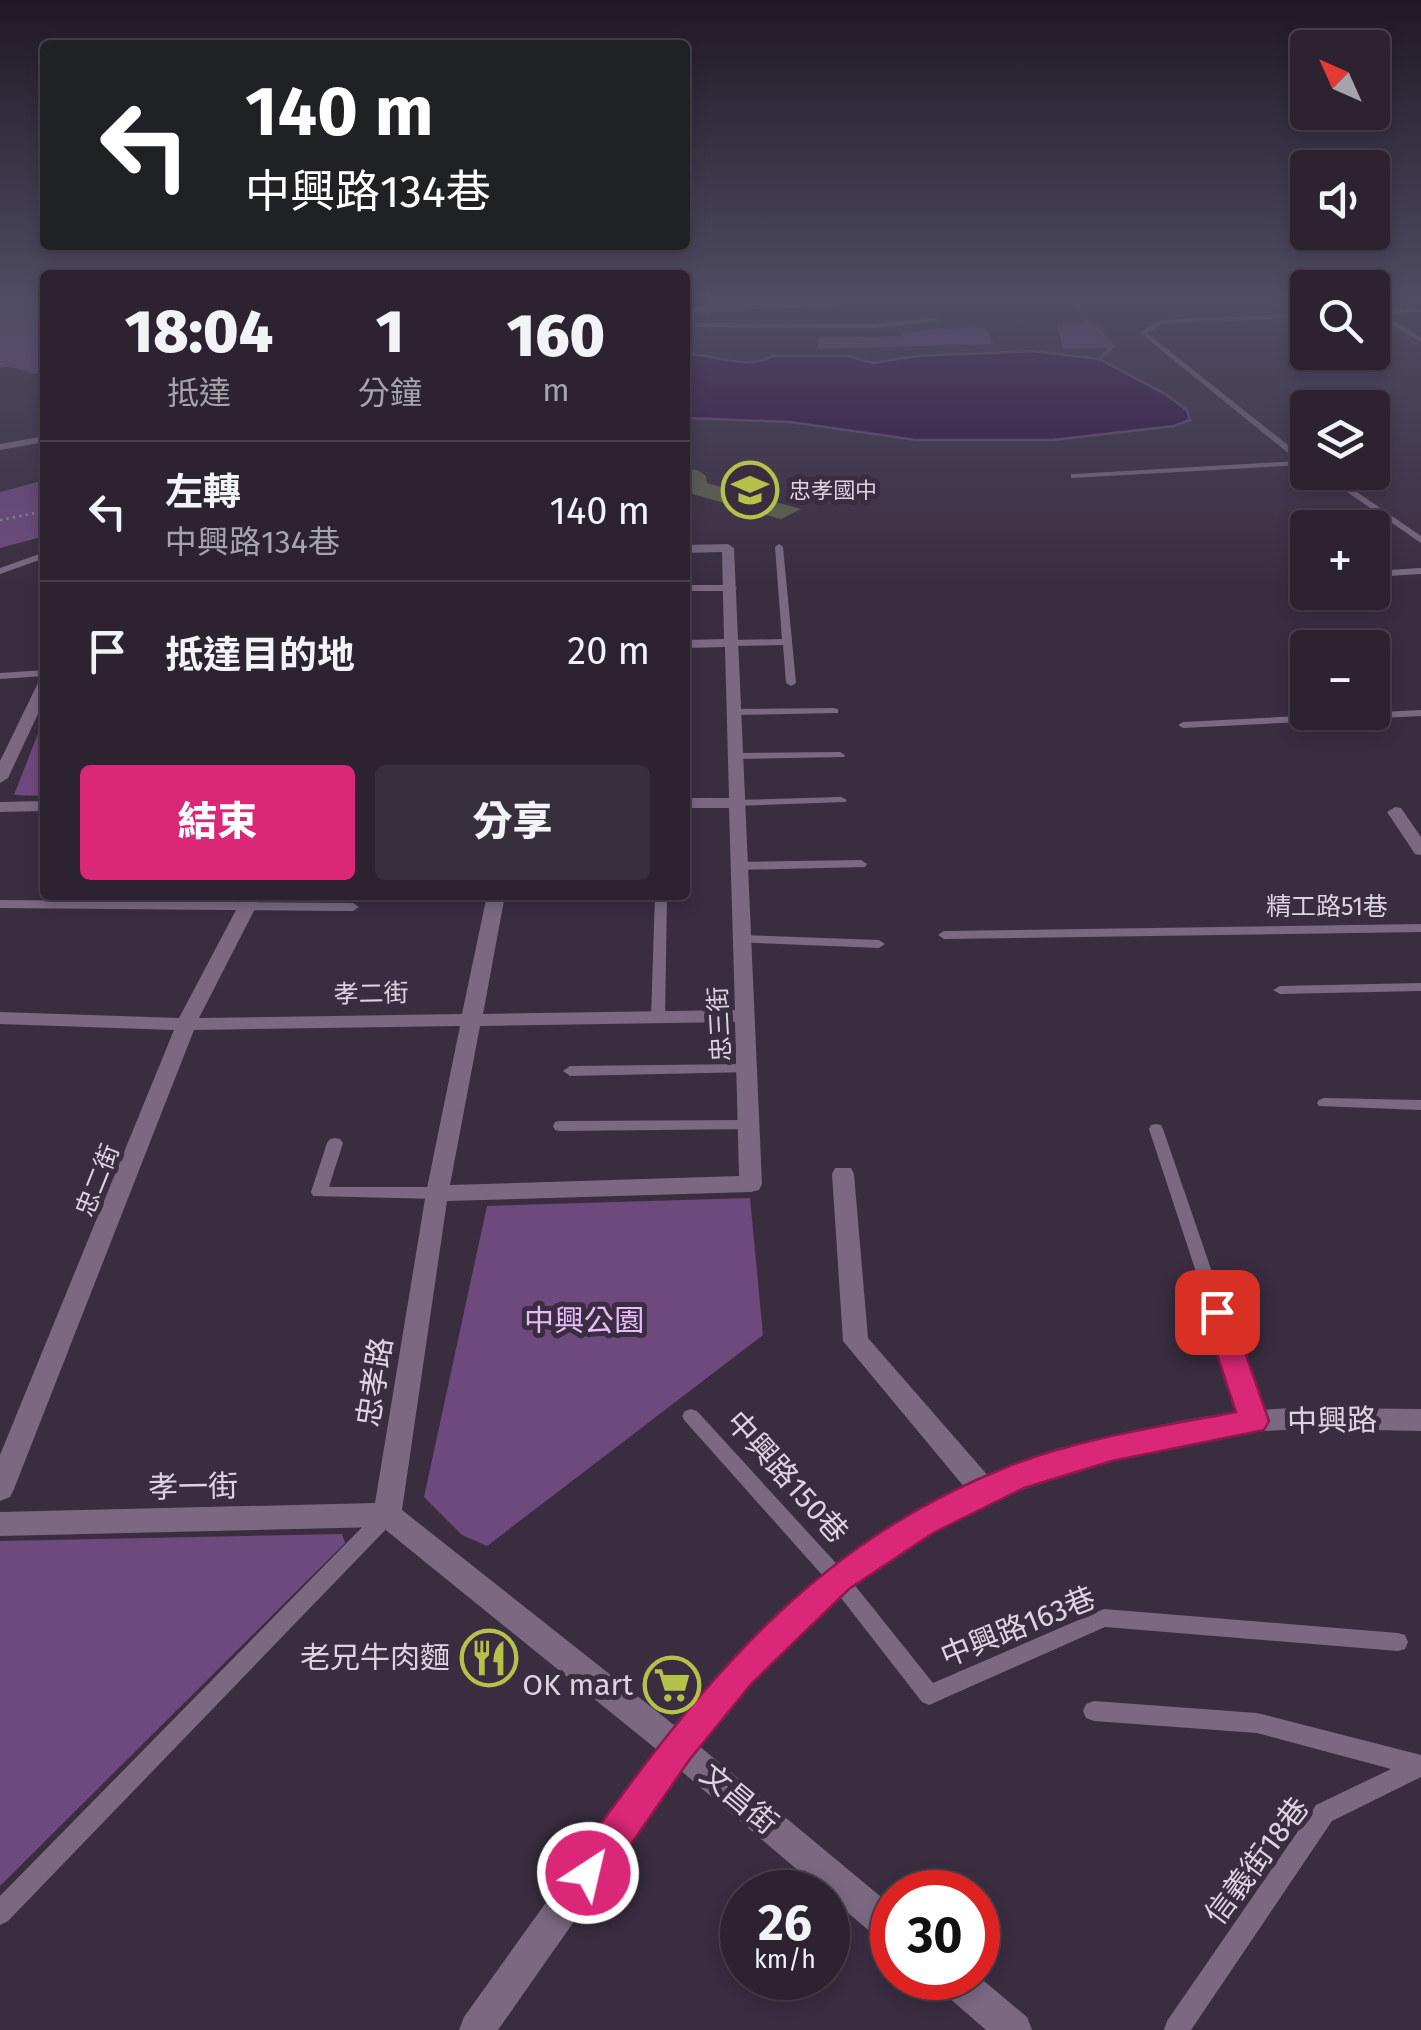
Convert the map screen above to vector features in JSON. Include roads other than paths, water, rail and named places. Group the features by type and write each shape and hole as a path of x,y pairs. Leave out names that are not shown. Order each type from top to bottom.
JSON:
{"street":[{"path":"2,444 40,439"},
{"name":"忠三街","path":"437,1193 751,1184 737,866 732,588 728,548 690,548"},
{"path":"690,644 733,644"},
{"path":"0,776 40,693"},
{"path":"690,803 735,803"},
{"path":"0,807 40,806"},
{"path":"1396,812 1421,850"},
{"name":"忠二街","path":"0,1490 186,1024 251,900"},
{"name":"忠孝路","path":"388,1515 437,1193 495,900"},
{"name":"孝二街","path":"0,1018 186,1024 743,1016"},
{"path":"843,1174 856,1341 985,1492"},
{"name":"中興路","path":"477,2030 677,1747 740,1672 838,1579 921,1524 1016,1477 1112,1448 1254,1421 1421,1420"},
{"path":"388,1515 677,1747"},
{"name":"孝一街","path":"0,1524 388,1515"},
{"name":"文昌街","path":"677,1747 870,1909"},
{"path":"978,2000 1014,2030"}],"lane":[{"path":"1219,395 1290,452"},
{"path":"1074,476 1290,465"},
{"path":"1348,490 1421,540"},
{"path":"779,547 791,684"},
{"path":"0,571 40,557"},
{"path":"1390,573 1421,571"},
{"path":"690,588 732,588"},
{"path":"733,644 786,642"},
{"path":"0,676 40,673"},
{"path":"734,712 834,711"},
{"path":"1183,725 1421,713"},
{"path":"734,756 840,755"},
{"path":"735,803 841,800"},
{"path":"737,866 862,864"},
{"path":"0,904 251,900 353,907"},
{"path":"658,1018 662,900"},
{"name":"精工路51巷","path":"944,935 1421,928"},
{"path":"740,939 879,944"},
{"path":"1280,990 1421,987"},
{"path":"570,1071 746,1068"},
{"path":"1324,1103 1421,1105"},
{"path":"560,1126 748,1125"},
{"path":"1156,1129 1254,1421"},
{"path":"335,1142 318,1192 437,1193"},
{"name":"中興路150巷","path":"691,1416 838,1579"},
{"path":"0,1912 388,1515"},
{"name":"中興路163巷","path":"838,1579 929,1695 1104,1618 1398,1642"},
{"path":"1094,1711 1256,1723 1421,1766"},
{"name":"信義街18巷","path":"1176,2030 1324,1813 1421,1766"}],"place":[{"name":"忠孝國中","path":"750,490"},
{"name":"老兄牛肉麵","path":"489,1658"},
{"name":"OK mart","path":"672,1685"}],"park label":[{"name":"中興公園","path":"584,1321"}]}
